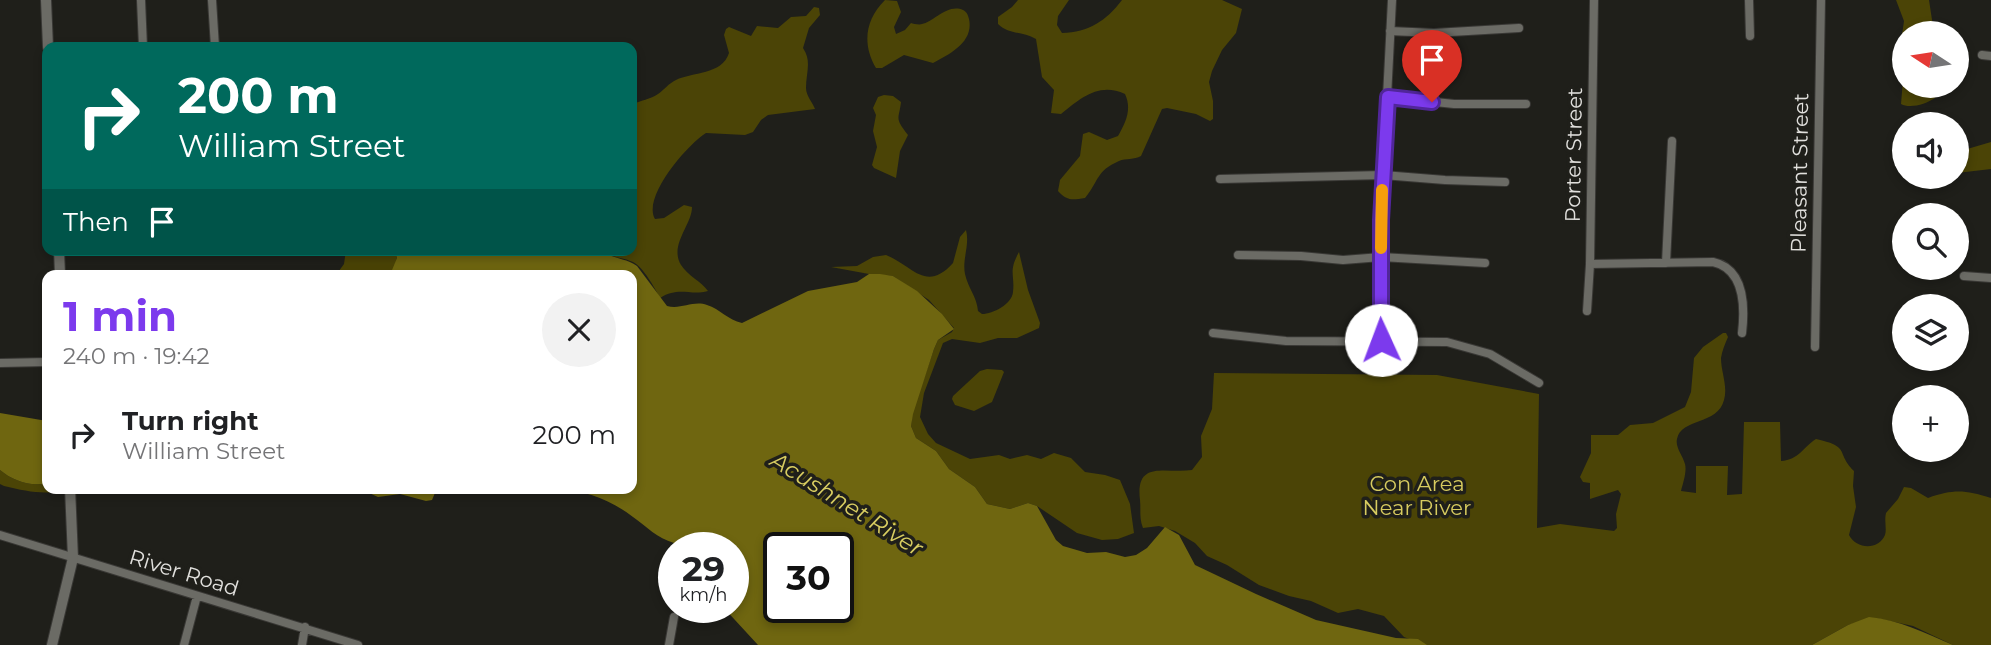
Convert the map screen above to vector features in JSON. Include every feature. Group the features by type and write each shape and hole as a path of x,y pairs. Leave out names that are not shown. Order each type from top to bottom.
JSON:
{"street":[{"path":"46,0 48,42"},
{"path":"141,0 143,42"},
{"path":"212,0 215,42"},
{"path":"1381,340 1383,175 1392,0"},
{"name":"Porter Street","path":"1587,311 1594,0"},
{"path":"1749,0 1750,36"},
{"name":"Pleasant Street","path":"1815,347 1821,0"},
{"path":"1390,31 1434,33 1519,28"},
{"path":"1388,97 1454,104 1526,104"},
{"path":"1666,263 1672,141"},
{"path":"1220,179 1383,175 1504,181"},
{"path":"1238,256 1301,256 1343,260 1381,257 1485,262"},
{"path":"1590,264 1713,262 1724,265 1735,276 1741,292 1744,308 1742,333"},
{"path":"1969,276 1991,278"},
{"path":"1213,333 1286,341 1447,342 1490,354 1539,383"},
{"path":"0,363 42,362"},
{"path":"52,645 73,558 71,494"},
{"name":"River Road","path":"0,535 305,628 333,641 358,645"},
{"path":"184,645 197,596"},
{"path":"669,645 673,623"},
{"path":"303,645 305,628"}],"green space":[{"path":"885,0 897,1 901,12 894,27 896,34 911,23 926,23 946,11 957,9 968,15 968,34 959,46 933,63 904,55 882,68 876,68 867,41 868,32 873,16"},
{"path":"1018,0 1069,0 1058,16 1057,25 1062,33 1089,28 1110,14 1122,0 1222,0 1242,9 1236,33 1222,50 1209,82 1213,119 1210,121 1196,114 1162,109 1141,156 1119,161 1106,169 1085,198 1064,197 1058,191 1060,180 1080,156 1083,134 1089,132 1107,140 1118,136 1127,115 1127,100 1125,94 1116,91 1099,91 1083,97 1061,114 1051,113 1054,90 1042,77 1036,39 1007,30 998,24 998,17"},
{"path":"1896,0 1929,0 1932,21 1904,21"},
{"path":"814,7 819,8 820,15 809,28 803,48 808,62 806,91 815,109 768,115 753,132 745,135 706,133 688,148 660,185 653,209 655,219 664,218 684,205 692,207 679,243 678,258 684,269 708,291 679,292 660,298 637,265 613,256 637,256 637,102 655,96 676,80 706,72 720,65 729,53 724,35 729,27 751,36 757,26 778,28 791,17 806,16"},
{"path":"893,96 901,102 899,121 908,135 900,151 896,178 872,165 877,147 873,131 876,115 873,108 878,97"},
{"path":"1901,98 1935,98 1918,105 1901,104"},
{"path":"1991,142 1991,169 1969,172 1969,148"},
{"path":"966,230 965,274 978,311 982,314 991,312 1012,296 1014,264 1019,252 1028,290 1040,323 1039,328 1017,338 998,338 980,343 952,339 943,343 924,393 920,417 928,434 936,443 970,459 999,455 1010,459 1027,455 1041,459 1054,453 1071,458 1085,472 1120,480 1130,504 1134,533 1118,539 1102,540 1077,533 1037,506 1028,503 1010,509 987,504 975,487 949,469 936,451 916,438 911,426 912,414 934,349 938,340 954,328 929,300 893,276 831,267 857,266 873,257 886,255 919,274 935,276 953,263 960,237"},
{"path":"345,256 397,257 393,270 340,270"},
{"name":"Con Area Near River","path":"1723,333 1728,337 1721,358 1724,400 1715,414 1680,432 1677,445 1685,467 1681,491 1696,493 1696,466 1728,466 1727,495 1742,494 1744,422 1780,422 1781,461 1797,456 1816,439 1834,445 1841,451 1854,471 1856,507 1849,535 1852,540 1862,545 1872,546 1882,540 1886,532 1886,513 1904,487 1928,498 1960,492 1991,498 1991,645 1953,645 1913,626 1876,618 1848,625 1812,645 1425,645 1404,637 1384,616 1358,609 1338,613 1311,601 1289,596 1259,585 1207,556 1195,543 1175,531 1159,526 1143,528 1140,487 1142,479 1154,471 1192,470 1202,457 1201,436 1212,409 1214,373 1437,375 1539,394 1537,528 1560,524 1614,531 1617,528 1616,514 1621,494 1618,490 1590,499 1590,483 1583,482 1580,477 1591,453 1591,435 1618,435 1630,425 1653,423 1685,407 1691,392 1694,358 1703,347"},
{"path":"987,369 1004,372 992,402 974,411 955,405 953,396 980,371"},
{"path":"0,470 22,482 42,483 42,492 22,490 0,484"}],"water":[{"name":"Acushnet River","path":"396,256 613,256 637,266 667,306 702,304 742,323 808,291 857,282 869,274 893,276 917,291 954,329 938,340 934,349 911,426 916,438 936,451 949,469 975,487 987,504 1010,509 1028,503 1037,506 1056,540 1063,546 1087,553 1106,552 1125,557 1136,555 1147,548 1165,527 1179,535 1195,565 1256,594 1316,620 1396,638 1418,639 1427,645 758,645 738,623 749,623 749,532 658,532 658,536 625,511 588,494 637,494 637,270 392,270"},
{"path":"0,413 42,420 42,483 22,482 0,470"},
{"path":"371,494 400,494 378,497"},
{"path":"400,494 434,494 432,500"},
{"path":"1869,617 1902,624 1953,645 1812,645"}],"slow traffic":[{"path":"1381,248 1382,190"}],"route":[{"path":"1381,340 1381,220 1388,97 1432,102"}]}
